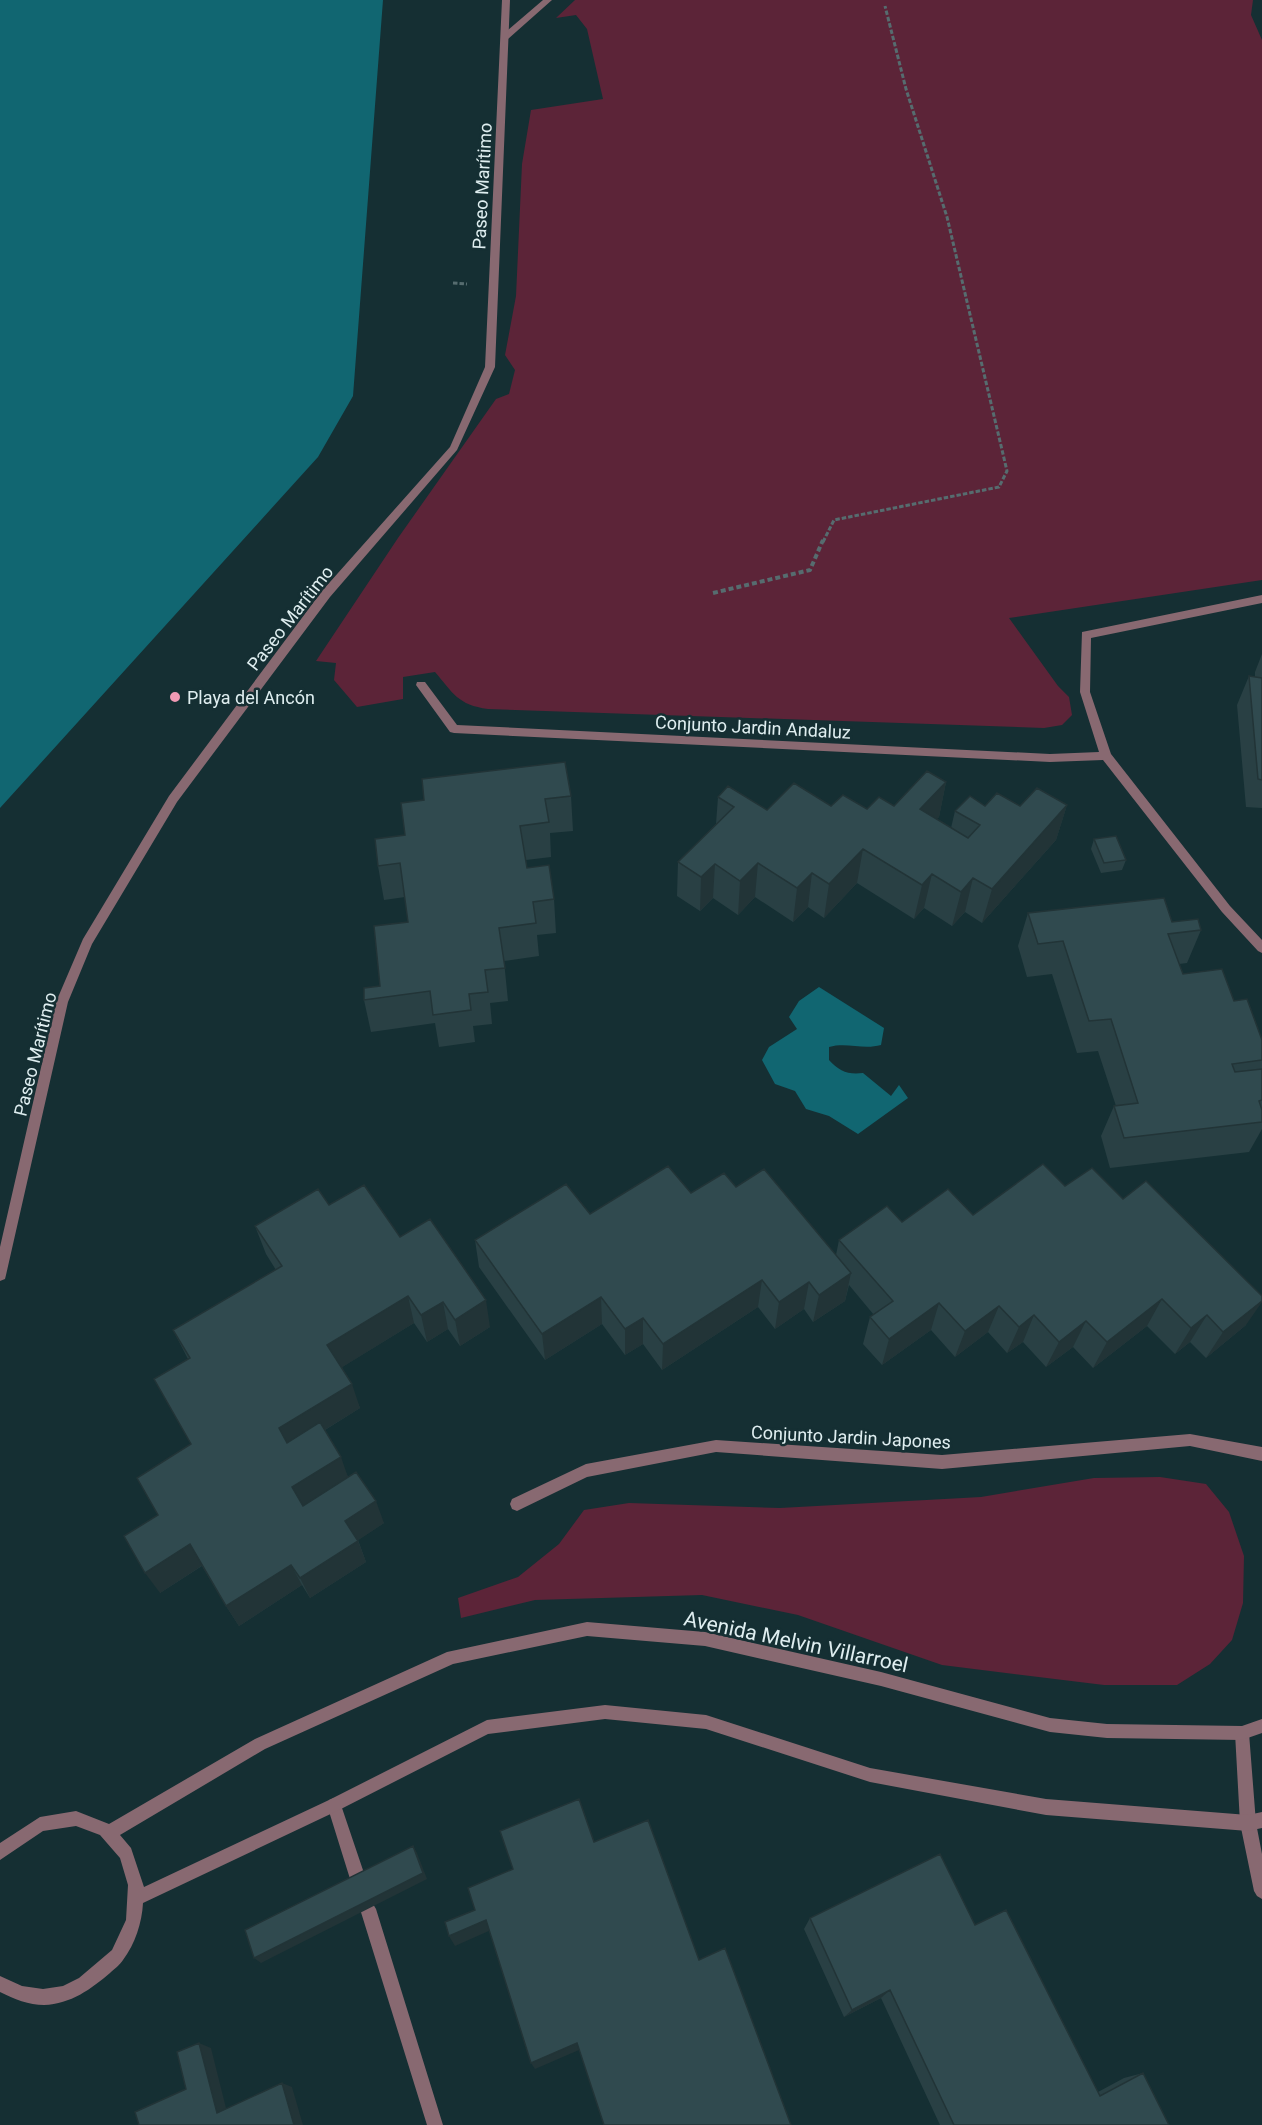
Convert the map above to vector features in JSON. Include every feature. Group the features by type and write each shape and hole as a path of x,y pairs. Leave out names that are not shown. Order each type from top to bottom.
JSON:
{"street":[{"name":"Paseo Marítimo","path":"0,1275 62,1002 87,942 173,799 326,594 454,448 490,367 506,0"},
{"path":"505,38 548,0"},
{"path":"1262,598 1086,636 1085,692 1106,756 1226,909 1262,948"},
{"name":"Conjunto Jardin Andaluz","path":"421,685 454,729 1050,758 1106,756"},
{"name":"Conjunto Jardin Japones","path":"517,1503 586,1471 716,1446 942,1462 1190,1440 1262,1454"},
{"name":"Avenida Melvin Villarroel","path":"110,1832 260,1744 452,1656 587,1629 705,1639 881,1679 1050,1725 1107,1731 1242,1733 1262,1726"},
{"path":"137,1898 334,1804 487,1727 605,1712 706,1722 870,1775 1046,1807 1255,1822"},
{"path":"1242,1733 1262,1891"},
{"path":"334,1804 359,1882"},
{"path":"0,1852 16,1837 39,1824 64,1818 89,1821 110,1832 126,1849 135,1872 137,1898 132,1927 119,1954 98,1977 73,1992 45,1998 20,1995 0,1984"},
{"path":"368,1910 435,2125"}],"path":[{"path":"713,593 810,570 819,557 828,526 834,520 999,487 1007,471 947,217 906,89 885,6"}],"shaded area":[{"path":"575,0 1253,0 1251,15 1262,40 1262,580 1009,618 1058,686 1069,697 1072,715 1062,725 1044,728 488,709 470,704 457,697 435,672 403,677 403,699 357,707 334,680 336,663 316,661 398,538 496,399 509,394 515,370 505,355 516,296 522,164 531,110 603,99 587,29 576,15 556,18"},
{"path":"1160,1477 1206,1484 1229,1512 1244,1556 1243,1603 1232,1640 1210,1664 1177,1685 1104,1685 942,1665 798,1615 702,1595 535,1600 461,1618 458,1598 518,1577 559,1544 584,1510 629,1503 780,1508 981,1497 1094,1478"}],"water":[{"path":"0,0 383,0 353,396 318,457 0,808"},
{"path":"819,987 884,1028 881,1045 829,1047 829,1060 844,1071 863,1073 891,1096 899,1085 908,1098 858,1134 829,1116 806,1109 795,1091 775,1084 762,1060 769,1047 797,1029 789,1017 799,1001"}],"building":[{"path":"1249,676 1262,678 1262,780 1258,779"},
{"path":"565,762 571,796 545,799 549,822 520,826 527,868 549,865 554,899 533,902 536,923 499,928 505,968 485,970 488,992 469,994 471,1010 433,1015 430,991 364,1000 364,988 380,986 374,926 408,922 400,863 378,866 375,839 405,835 401,803 424,800 422,779"},
{"path":"927,771 946,782 920,809 968,838 980,825 955,811 970,796 985,806 997,793 1020,806 1037,788 1067,805 992,889 973,878 961,892 932,874 922,885 863,849 829,884 812,873 797,888 758,863 740,881 715,864 701,877 678,862 734,807 718,797 728,786 767,810 794,783 831,806 843,795 867,809 879,797 894,806"},
{"path":"1116,836 1126,860 1104,863 1094,839"},
{"path":"1164,898 1172,922 1198,919 1201,930 1168,934 1183,974 1222,969 1234,1001 1247,999 1262,1040 1262,1060 1232,1064 1235,1072 1262,1069 1262,1100 1259,1101 1262,1122 1124,1138 1114,1106 1138,1103 1111,1019 1089,1021 1063,941 1038,944 1028,913"},
{"path":"1043,1164 1065,1186 1092,1168 1123,1199 1146,1181 1262,1296 1262,1301 1223,1332 1207,1315 1191,1328 1162,1299 1107,1342 1086,1321 1059,1342 1034,1315 1019,1327 999,1306 965,1331 939,1303 889,1339 870,1317 893,1301 839,1240 887,1206 902,1222 948,1189 973,1215"},
{"path":"668,1166 691,1193 724,1173 736,1187 764,1169 851,1273 819,1295 809,1282 779,1302 762,1280 663,1344 643,1318 625,1329 601,1297 542,1334 475,1240 566,1184 590,1214"},
{"path":"364,1185 400,1237 430,1219 486,1300 455,1320 443,1302 421,1315 408,1296 327,1345 352,1384 279,1428 287,1443 320,1422 341,1457 292,1487 303,1506 356,1472 376,1501 345,1521 358,1541 300,1578 291,1565 226,1606 190,1544 145,1573 124,1536 158,1515 137,1478 191,1444 154,1379 190,1358 173,1330 282,1266 255,1226 318,1189 329,1205"},
{"path":"579,1799 594,1842 648,1820 699,1960 725,1948 791,2125 604,2125 577,2043 531,2063 486,1920 449,1936 445,1922 475,1910 468,1888 513,1869 500,1831"},
{"path":"413,1846 423,1873 254,1958 245,1930"},
{"path":"940,1854 975,1925 1006,1910 1100,2096 1143,2073 1169,2125 954,2125 890,1990 852,2010 810,1918"},
{"path":"199,2043 217,2113 282,2083 294,2125 139,2125 135,2112 186,2089 177,2052"}],"place":[{"name":"Playa del Ancón","path":"175,697"}]}
